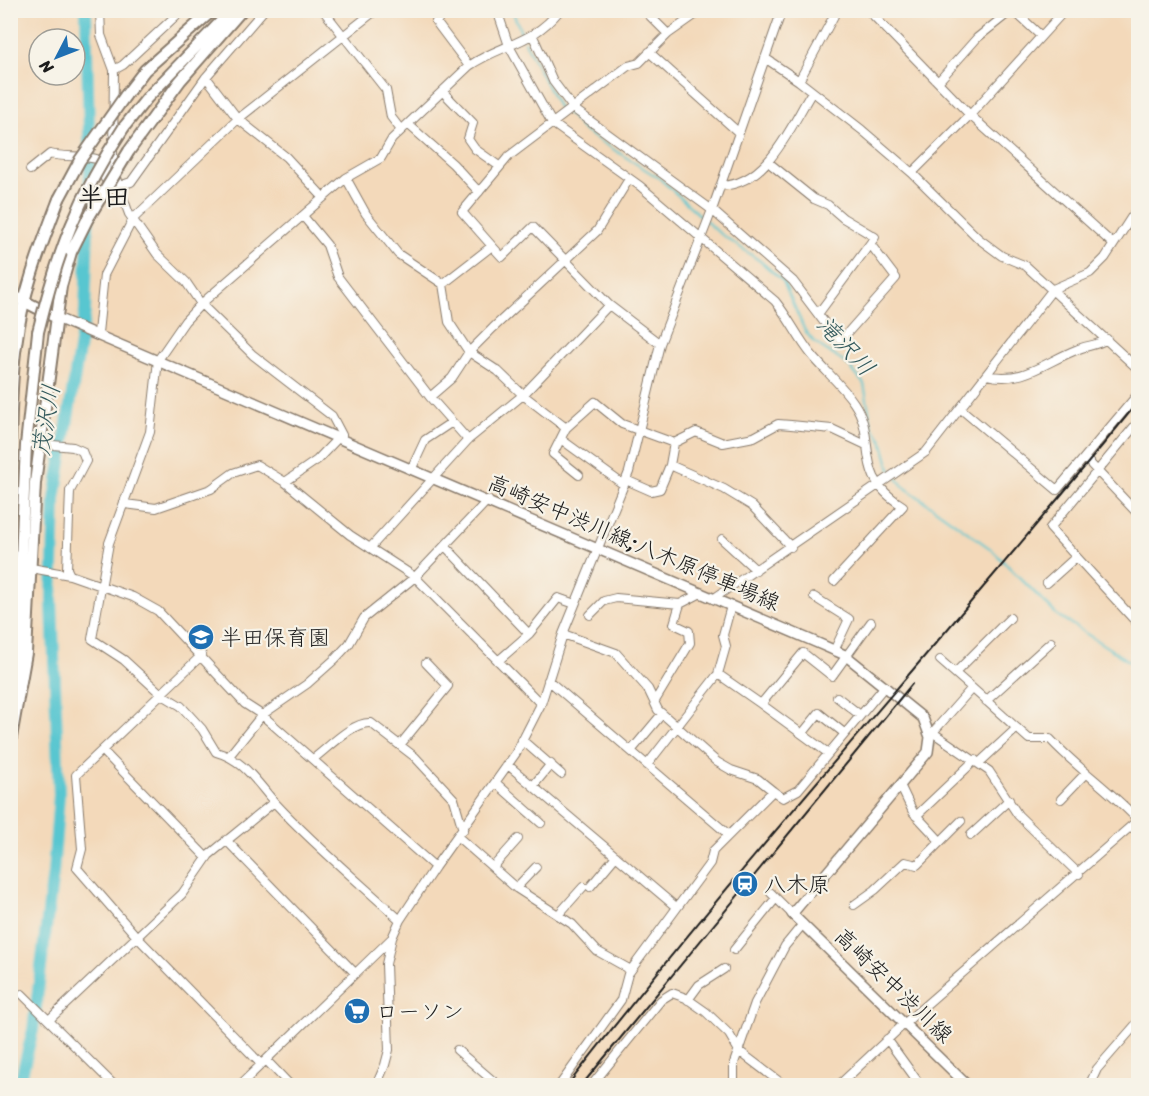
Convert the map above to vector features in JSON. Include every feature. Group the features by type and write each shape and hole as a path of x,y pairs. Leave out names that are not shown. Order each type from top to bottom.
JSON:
{"highway":[{"path":"11,441 15,347 24,300 59,198 80,160 124,96 154,62 213,10"},
{"path":"10,702 17,650 23,515 38,332 68,228 100,164 124,127 147,98 232,10"},
{"path":"10,743 23,684 35,483 61,286 71,252 87,220 129,151 180,81 242,10"},
{"path":"10,294 57,318"},
{"path":"10,618 23,515"}],"main road":[{"name":"高崎安中渋川線;八木原停車場線","path":"57,318 94,331 846,656 923,718 932,732"},
{"path":"792,914 928,752 932,732"},
{"name":"高崎安中渋川線","path":"792,914 968,1086"}],"street":[{"path":"100,10 101,35 114,70 113,158 119,186 133,219 157,254 186,282 201,304 253,355 332,416 339,427 342,435 316,460 285,482"},
{"path":"114,70 123,65 182,10"},
{"path":"30,170 50,154 67,158 98,159 106,163 106,182 111,186 131,182 206,77 264,10"},
{"path":"323,10 386,90 391,117 453,164 479,192"},
{"path":"94,331 104,275 133,219 238,118 376,10"},
{"path":"445,10 436,22 469,66"},
{"path":"497,10 512,46 552,123 629,179 775,301 791,320 810,352 856,405 871,471 878,486 903,506 834,581"},
{"path":"400,920 274,802 251,773 229,756 216,752 202,729 181,705 161,694 124,660 92,639 100,587 109,543 150,432 158,360 185,321 201,304 323,197 346,178 381,158 405,127 469,66 531,37 548,25 560,10"},
{"path":"644,10 668,34"},
{"path":"660,344 609,305 533,227 502,257 462,212 499,166 628,66 639,63 668,34 702,10"},
{"path":"376,1086 385,1065 390,1034 387,964 392,938 400,920 435,867 508,765 541,704 563,634 625,482 640,432 660,344 712,210 782,10"},
{"path":"800,81 837,10"},
{"path":"868,10 970,116 1113,244"},
{"path":"938,82 977,38 1012,10 1041,36"},
{"path":"912,173 970,116 1065,10"},
{"path":"531,37 554,81 573,110 712,210 793,281 836,338 843,338 896,278 871,245"},
{"path":"650,52 738,132"},
{"path":"765,58 800,81 912,173 979,239 1002,256 1026,266 1138,369"},
{"path":"206,77 238,118 286,158 323,197"},
{"path":"443,92 473,123 468,139 475,149 499,166"},
{"path":"720,186 735,186 743,182 768,162 813,92"},
{"path":"768,162 814,199 828,205 843,218 875,237 818,314"},
{"path":"346,178 366,214 398,254 443,284 449,322 469,352 498,371 523,395 566,428"},
{"path":"430,397 452,378 469,352 597,231 629,179"},
{"path":"713,599 792,547 926,452 1053,289 1090,273 1105,258 1138,207"},
{"path":"303,216 327,245 338,277 430,397 468,440"},
{"path":"443,284 492,246"},
{"path":"370,548 468,440 523,395 609,305"},
{"path":"987,375 1003,379 1042,369 1053,359 1107,339"},
{"path":"961,409 1056,490 1138,394"},
{"path":"579,476 553,454 566,428 595,402 622,424 674,443 696,432 723,444 754,437 778,424 832,429 866,446"},
{"path":"411,468 425,440 452,422"},
{"path":"1138,422 1050,528 1138,624"},
{"path":"562,440 625,482 651,491 660,489 670,465 674,443"},
{"path":"41,443 73,447 82,451 86,461 70,491 67,569 70,575"},
{"path":"1085,458 1099,470 1138,514"},
{"path":"125,504 156,508 211,489 233,473 258,465 285,482 323,516 415,577 541,704"},
{"path":"670,465 724,489 752,506 792,547"},
{"path":"229,756 262,715 307,684 335,659 349,644 364,618 415,577 488,500"},
{"path":"722,539 756,570"},
{"path":"445,546 529,634"},
{"path":"1047,583 1076,557"},
{"path":"30,568 70,575 133,597 158,611 245,704 262,715 435,867"},
{"path":"590,615 604,601 616,598 680,604 701,593"},
{"path":"814,597 849,619 834,651"},
{"path":"498,661 529,634 558,598 575,604"},
{"path":"655,701 690,643 689,631 674,624 680,604"},
{"path":"647,765 679,728 718,674 726,646 723,635 731,606"},
{"path":"955,673 1010,618"},
{"path":"761,704 803,653 832,676 871,622"},
{"path":"563,634 616,652 636,673 662,714 717,762 731,770 758,778 773,791 787,797 798,790 885,686"},
{"path":"986,701 1051,642"},
{"path":"201,655 76,775 82,849 77,868 137,937 291,1086"},
{"path":"838,1086 904,1023 1079,874 1138,820 1122,802 1085,774 1050,740 1032,740 940,660"},
{"path":"400,745 448,686 426,663"},
{"path":"718,674 828,753"},
{"path":"548,680 729,835"},
{"path":"972,688 932,732 977,762 998,781 1031,829 1051,844 1079,874"},
{"path":"837,697 860,716"},
{"path":"802,734 819,713 844,734"},
{"path":"631,751 662,714"},
{"path":"313,759 365,723 371,723 415,756 454,799 460,834 493,867 516,888 572,924 597,951 631,970"},
{"path":"916,816 1017,728"},
{"path":"522,740 561,774"},
{"path":"102,750 207,858"},
{"path":"533,786 550,764"},
{"path":"508,765 676,907"},
{"path":"1061,799 1085,774"},
{"path":"496,783 542,823"},
{"path":"900,785 916,816 940,841"},
{"path":"559,1086 621,1000 631,970 710,863 713,851 773,791"},
{"path":"971,835 1009,800"},
{"path":"50,1019 182,894 207,858 274,802"},
{"path":"854,905 875,890 904,862 917,864 961,821"},
{"path":"493,867 518,839"},
{"path":"226,840 355,973"},
{"path":"558,915 616,856"},
{"path":"516,888 537,867"},
{"path":"734,951 774,895 792,914"},
{"path":"734,1086 734,1063 755,1003 785,946 803,924"},
{"path":"239,1086 392,938"},
{"path":"688,1000 699,985 724,969"},
{"path":"591,1086 661,1000 672,993 688,1000 729,1034 740,1051 784,1086"},
{"path":"24,994 115,1086"},
{"path":"1089,1086 1097,1069 1138,1022"},
{"path":"887,1039 921,1086"},
{"path":"457,1050 499,1086"}],"waterway":[{"name":"茂沢川","path":"19,1086 33,1030 53,873 59,795 52,600 55,499 85,312 90,172 86,10"},
{"name":"滝沢川","path":"512,10 523,37"},
{"name":"滝沢川","path":"525,42 558,107 571,116 584,131 659,178 718,232 760,261 783,281 805,331 814,342 848,365 864,384 872,427 882,440 890,469 903,486 991,549 1057,615 1138,667"}],"railway":[{"path":"567,1086 707,912 996,573 1138,402"},
{"path":"581,1086 912,684"}],"place":[{"name":"半田保育園","path":"201,637"},
{"name":"八木原","path":"745,884"},
{"name":"ローソン","path":"357,1011"}],"district":[{"name":"半田","path":"104,197"}]}
